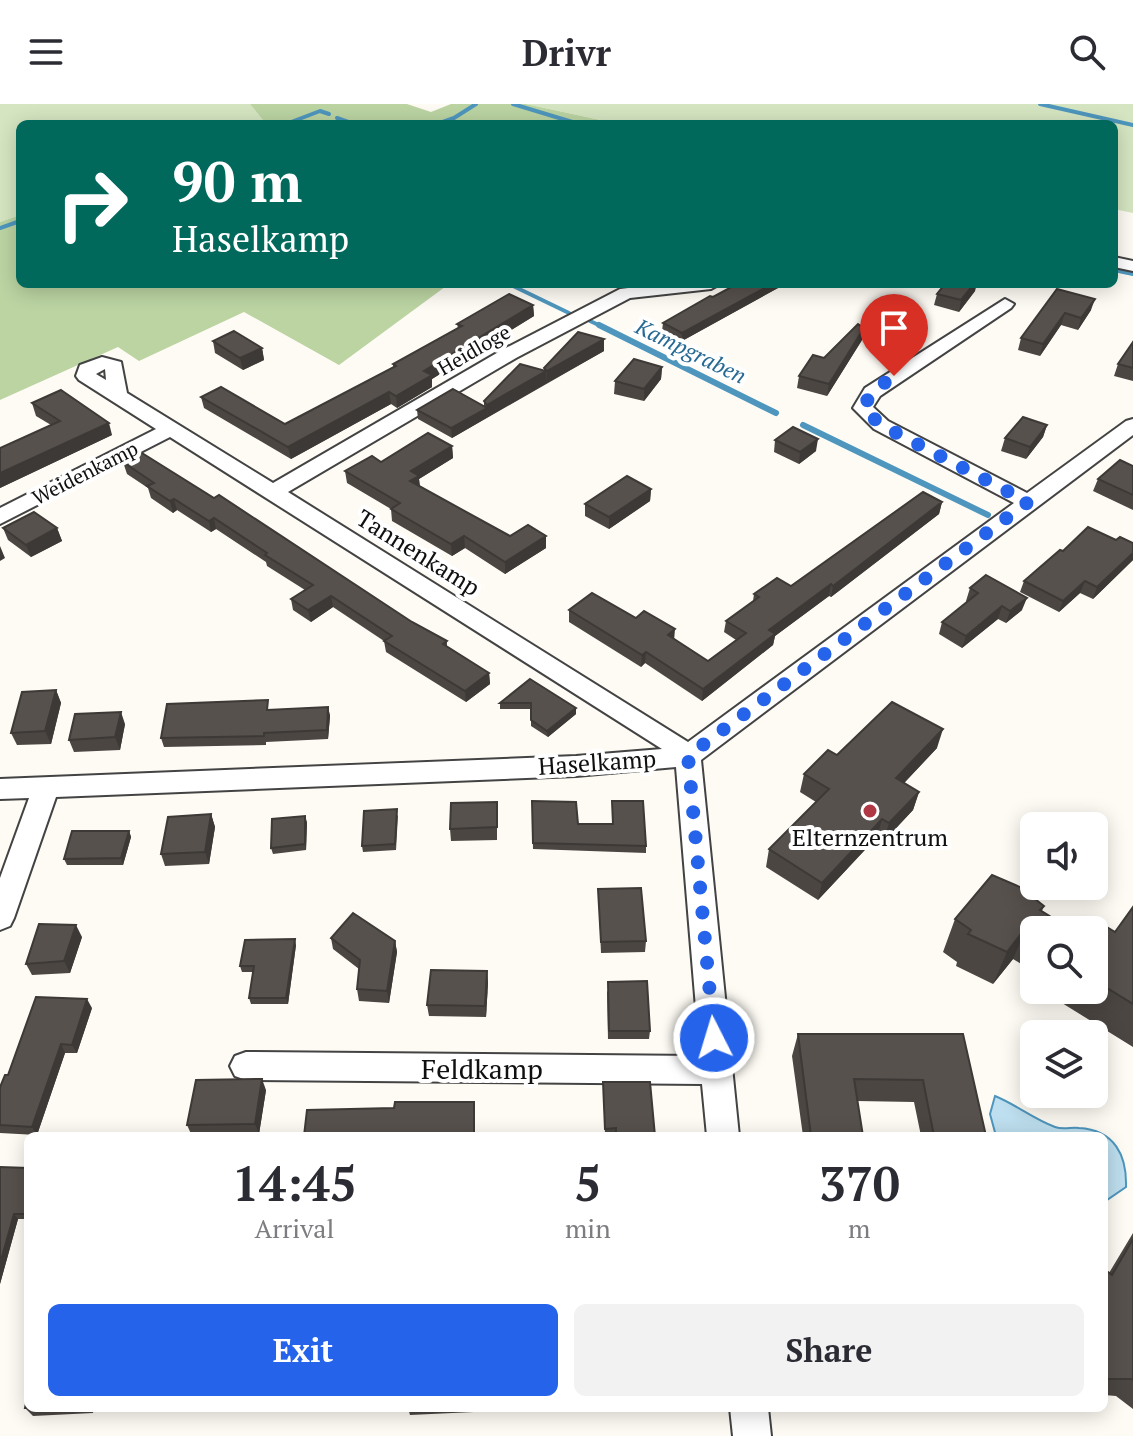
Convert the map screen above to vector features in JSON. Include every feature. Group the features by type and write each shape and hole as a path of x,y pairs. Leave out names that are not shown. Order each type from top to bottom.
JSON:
{"street":[{"name":"Heidloge","path":"272,493 509,354 626,293 673,288"},
{"path":"1005,304 872,392 863,408 881,425 1028,502"},
{"name":"Tannenkamp","path":"118,396 666,738 688,756"},
{"name":"Haselkamp","path":"0,789 576,766 688,756 1028,502 1123,445 1133,425"},
{"name":"Weidenkamp","path":"0,517 171,429"},
{"path":"688,756 723,1132"},
{"path":"0,918 46,787"},
{"name":"Feldkamp","path":"246,1066 717,1070"},
{"path":"749,1412 752,1436"}],"green space":[{"path":"0,104 250,104 263,120 16,120 16,216 0,222"},
{"path":"250,104 407,104 431,112 451,104 526,104 600,120 263,120"},
{"path":"526,104 1133,104 1133,213 1118,210 1118,120 600,120"},
{"path":"16,216 16,288 444,288 339,365 244,312 139,361 118,347 0,400 0,222"}],"water":[{"path":"995,1096 1055,1127 1096,1132 995,1132 990,1114"},
{"path":"1108,1138 1121,1155 1126,1187 1108,1199"}],"building":[{"path":"730,288 765,288 682,333 663,323 710,296"},
{"path":"942,288 971,288 961,300 937,294"},
{"path":"1057,289 1095,299 1081,318 1065,313 1043,344 1021,338"},
{"path":"509,294 533,305 424,371 432,375 396,396 389,392 288,447 201,397 221,387 285,424 396,366 393,364 462,326 457,324"},
{"path":"858,324 864,328 829,384 799,376 813,355 824,358"},
{"path":"234,331 262,348 240,358 213,341"},
{"path":"578,332 604,339 547,371 544,368"},
{"path":"1133,342 1133,368 1118,364"},
{"path":"634,359 662,367 644,389 615,381"},
{"path":"520,364 546,371 487,405 484,401"},
{"path":"453,389 487,408 451,428 417,410"},
{"path":"61,390 109,423 0,473 0,448 60,421 32,403"},
{"path":"1023,417 1047,425 1030,447 1005,438"},
{"path":"793,427 818,439 800,452 775,440"},
{"path":"428,433 452,446 411,471 419,476 410,481 510,536 528,525 546,536 505,562 464,536 451,544 391,509 400,503 345,471 372,456 381,462"},
{"path":"142,453 214,498 219,495 412,622 447,641 443,644 489,673 465,691 384,641 392,636 331,596 308,610 291,599 313,585 214,518 209,521 147,486 154,483 123,462"},
{"path":"1120,460 1133,466 1133,495 1098,479"},
{"path":"627,476 651,489 609,517 585,504"},
{"path":"923,492 942,502 833,586 831,584 769,630 775,634 703,689 646,652 642,655 569,610 592,593 636,618 644,611 675,629 668,635 708,661 746,633 726,621 759,597 754,594 777,578 791,586"},
{"path":"34,512 57,528 26,545 3,528"},
{"path":"1088,527 1116,540 1120,537 1133,543 1133,553 1097,587 1085,581 1063,601 1024,581 1060,550 1063,551"},
{"path":"986,575 1027,598 1010,611 1002,606 966,636 942,622 978,593 970,588"},
{"path":"530,679 576,708 547,731 531,720 531,703 500,703"},
{"path":"56,690 45,731 11,733 22,692"},
{"path":"268,700 267,710 328,707 327,730 264,733 264,736 161,738 167,704"},
{"name":"Elternzentrum","path":"892,702 943,729 896,778 919,792 889,823 882,819 822,883 769,849 829,789 804,774 828,750 837,755"},
{"path":"121,712 115,737 69,740 75,714"},
{"path":"532,801 576,802 578,824 613,824 612,801 643,801 646,846 533,843"},
{"path":"497,802 497,827 450,829 451,803"},
{"path":"397,809 395,844 362,846 364,811"},
{"path":"211,814 205,852 161,854 168,817"},
{"path":"305,816 305,844 271,848 272,819"},
{"path":"72,831 129,831 121,858 64,859"},
{"path":"992,875 1020,887 1020,900 1036,900 1044,906 1040,910 1050,916 1020,916 1020,935 1007,952 968,934 971,930 955,919"},
{"path":"641,888 646,941 601,942 598,889"},
{"path":"1133,907 1133,1004 1108,989 1108,928 1115,932"},
{"path":"353,913 395,941 387,991 357,989 360,960 331,938"},
{"path":"39,924 76,925 64,961 26,964"},
{"path":"295,939 286,998 249,998 254,966 240,966 245,940"},
{"path":"431,970 487,971 485,1006 427,1005"},
{"path":"647,981 650,1031 609,1031 608,982"},
{"path":"36,997 87,999 72,1045 61,1044 32,1127 0,1125 0,1087 5,1075 8,1075"},
{"path":"798,1034 963,1034 985,1132 933,1132 923,1080 854,1079 862,1132 810,1132"},
{"path":"262,1079 255,1124 187,1125 196,1080"},
{"path":"603,1082 650,1082 655,1132 605,1129"},
{"path":"395,1102 474,1102 474,1132 304,1132 307,1110 394,1108"},
{"path":"0,1167 24,1168 24,1214 14,1214 0,1264"},
{"path":"1133,1239 1133,1380 1108,1379 1108,1272 1112,1275"}],"waterway":[{"path":"448,120 476,104"},
{"path":"513,104 566,120"},
{"path":"1040,104 1111,120"},
{"path":"296,120 320,111 329,114"},
{"path":"337,118 343,120"},
{"path":"1118,122 1133,125"},
{"path":"0,228 16,222"},
{"path":"1118,271 1133,274"},
{"name":"Kampgraben","path":"517,288 569,313"},
{"name":"Kampgraben","path":"590,321 603,327"},
{"name":"Kampgraben","path":"599,325 776,413"},
{"name":"Kampgraben","path":"803,425 988,515"}],"place":[{"name":"Elternzentrum","path":"870,811"}],"route":[{"path":"714,1038 688,756 1028,502 881,425 863,408 872,392 894,376"}]}
